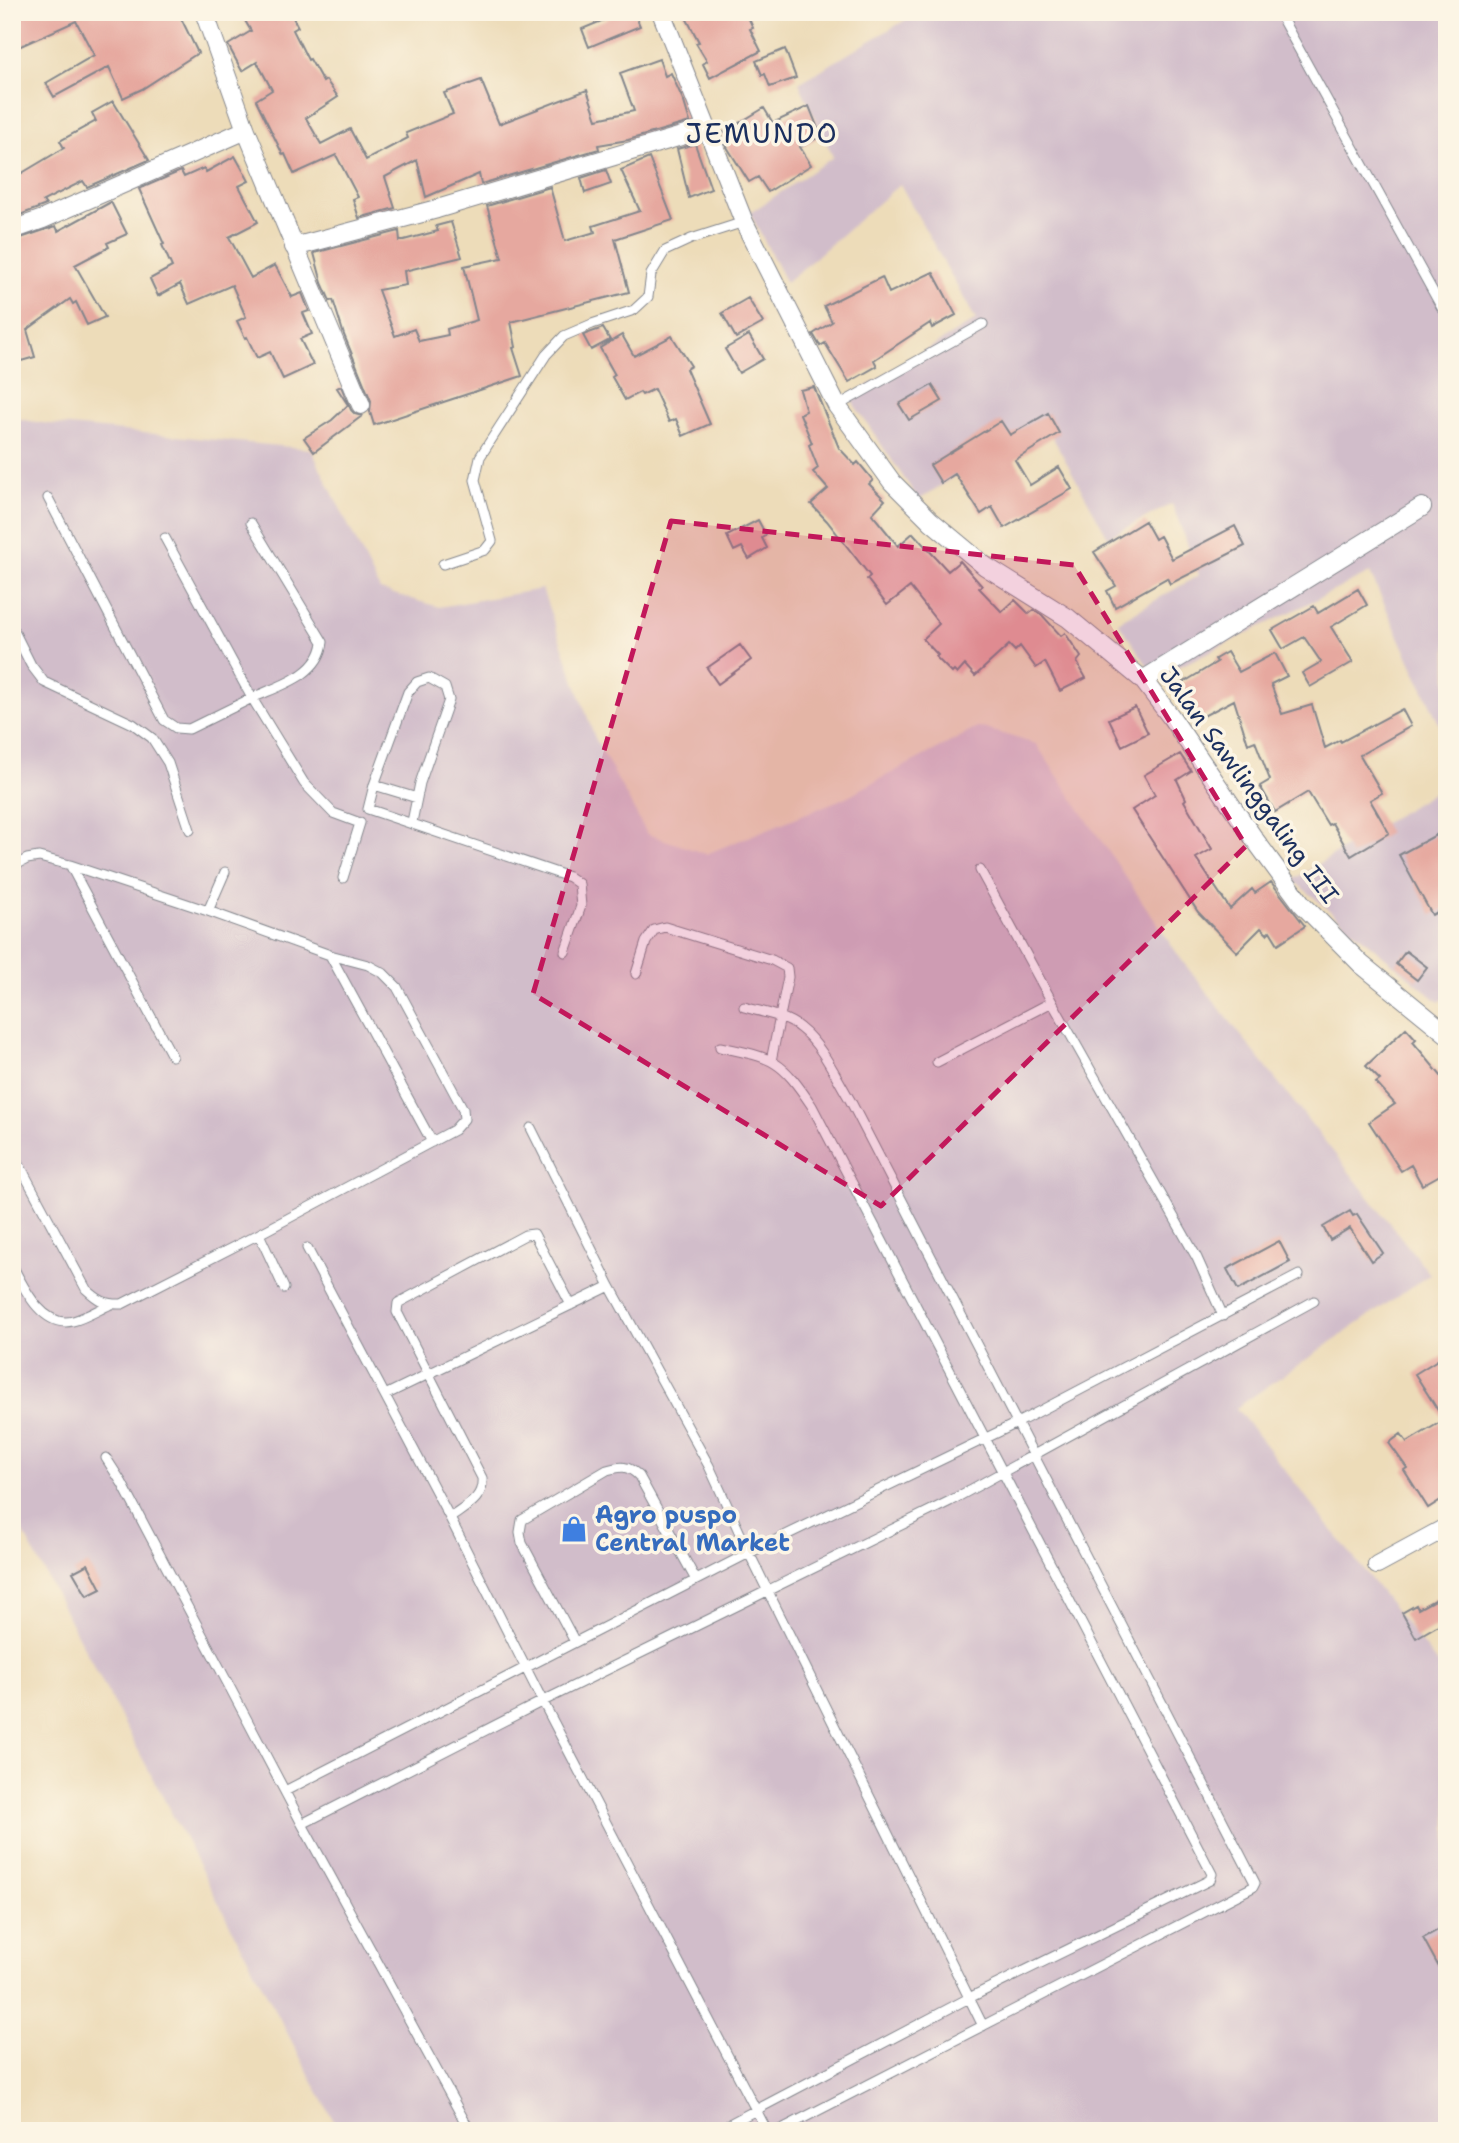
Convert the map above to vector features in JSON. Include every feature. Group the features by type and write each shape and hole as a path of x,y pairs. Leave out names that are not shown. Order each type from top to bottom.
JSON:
{"street":[{"path":"204,12 246,130 361,405"},
{"name":"Jalan Sawlinggaling III","path":"661,12 744,222 837,406 892,482 931,521 985,566 1068,618 1143,680 1302,904 1361,964 1447,1034"},
{"path":"294,247 437,209 705,129"},
{"path":"12,230 246,130"},
{"path":"1143,680 1422,507"},
{"path":"1377,1565 1447,1527"}],"lane":[{"path":"1280,15 1447,317"},
{"path":"443,565 485,551 492,541 475,480 480,457 546,355 564,336 634,310 648,297 651,274 665,251 691,239 744,222"},
{"path":"837,406 983,324"},
{"path":"48,498 164,720 176,728 189,729 307,672 321,655 323,642 251,523"},
{"path":"165,538 252,698 304,783 333,813 360,823"},
{"path":"12,627 31,665 44,682 133,724 152,738 167,763 190,830"},
{"path":"343,878 408,692 417,682 429,678 445,687 449,700 416,798 412,822"},
{"path":"374,785 416,798"},
{"path":"368,808 569,877 579,884 581,906 565,952"},
{"path":"12,867 27,859 39,857 70,865 330,955 368,965 383,973 397,986 463,1109 464,1119 454,1130 259,1234 122,1304 109,1305 71,1322 47,1316 29,1296 12,1265"},
{"path":"70,865 172,1056"},
{"path":"980,870 1197,1258 1223,1316"},
{"path":"208,911 225,872"},
{"path":"636,974 646,942 654,930 665,927 772,960 787,968 788,977 771,1060"},
{"path":"330,955 432,1142"},
{"path":"937,1062 1052,1002"},
{"path":"744,1007 800,1027 820,1051 850,1100 1255,1885 778,2131"},
{"path":"716,2131 969,1998 1212,1877 812,1107 792,1076 771,1060 758,1054 720,1047"},
{"path":"531,1128 610,1286 709,1466 749,1553 983,2026"},
{"path":"12,1151 86,1289 97,1300 109,1305"},
{"path":"259,1234 284,1288"},
{"path":"450,1518 478,1497 483,1489 482,1478 397,1312 398,1303 525,1235 534,1234 572,1304"},
{"path":"307,1248 767,2131"},
{"path":"285,1791 749,1553 1017,1423 1298,1275"},
{"path":"385,1395 610,1286"},
{"path":"302,1824 1002,1474 1314,1301"},
{"path":"106,1458 122,1483 302,1824 470,2131"},
{"path":"575,1642 522,1543 522,1520 607,1470 620,1466 632,1469 639,1476 696,1580"}],"highlighted area":[{"path":"671,521 1074,565 1246,846 881,1206 533,994"}],"shaded area":[{"path":"919,12 1447,12 1447,741 1370,573 1156,678 1118,622 1199,575 1172,504 1108,537 1042,418 919,500 849,397 976,320 900,184 786,283 750,213 833,157 799,83"},
{"path":"12,418 49,424 311,449 380,590 439,607 542,589 595,738 647,834 706,854 844,798 979,727 1036,744 1183,962 1430,1274 1236,1408 1447,1676 1447,2131 339,2131 12,1511"},
{"path":"1447,784 1447,997 1439,1002 1293,880"}],"building":[{"path":"12,12 178,12 198,53 123,98 109,67 54,97 46,83 94,55 76,21 12,50"},
{"path":"240,12 290,12 298,27 293,30 308,60 310,59 323,82 326,80 338,97 306,118 321,144 350,129 366,160 408,138 406,133 453,114 444,93 481,80 499,124 587,90 597,119 634,111 620,73 659,59 665,76 671,73 690,122 628,140 598,145 599,149 481,184 479,174 426,197 417,160 385,177 395,208 359,218 353,199 358,197 336,155 294,174 285,154 283,155 256,100 272,90 257,62 242,71 228,45 251,31"},
{"path":"623,12 634,12 640,26 589,47 582,29"},
{"path":"683,12 746,12 753,28 750,29 761,51 710,78 703,64 707,61"},
{"path":"785,49 796,78 770,87 756,61"},
{"path":"113,101 149,160 87,187 83,181 43,201 46,205 12,218 12,179 64,148 60,141 96,121 92,113"},
{"path":"809,106 821,136 800,147 811,165 768,192 758,177 749,182 721,134 764,108 773,123"},
{"path":"695,144 711,189 689,198 677,149"},
{"path":"235,156 249,181 239,186 258,222 229,237 251,278 275,265 292,297 302,293 309,311 303,313 312,334 300,339 313,365 283,379 270,352 257,358 247,337 245,338 237,321 246,317 232,285 189,304 180,284 158,296 150,279 172,267 139,189 181,171 184,177 204,168 206,172"},
{"path":"649,158 673,220 615,239 629,292 511,322 516,347 513,348 522,376 374,425 370,412 371,401 333,300 330,301 322,283 314,253 399,231 400,241 438,231 436,226 451,222 462,257 404,271 406,285 378,290 395,336 414,329 419,341 448,335 447,329 477,320 464,266 502,258 487,206 550,187 565,241 595,232 593,226 640,211 621,170"},
{"path":"606,170 611,184 585,193 581,178"},
{"path":"111,202 127,234 107,243 109,247 75,265 105,317 87,325 76,302 73,304 70,299 27,330 35,357 21,361 14,338 12,340 12,241 56,226 58,231"},
{"path":"933,272 956,315 932,328 930,323 874,360 877,366 849,382 825,343 820,346 813,334 832,322 824,306 882,277 889,293"},
{"path":"748,298 763,323 736,338 722,313"},
{"path":"603,328 610,340 591,350 583,335"},
{"path":"622,335 634,356 672,336 691,366 686,369 710,424 683,436 676,419 669,422 654,389 642,395 640,392 625,400 600,348"},
{"path":"749,335 763,359 739,373 725,349"},
{"path":"932,385 942,401 909,420 899,404"},
{"path":"341,386 351,410 362,416 314,452 304,438 332,420 348,405 337,388"},
{"path":"814,387 839,448 855,465 858,462 873,480 869,484 885,500 872,514 898,546 913,533 948,571 960,561 982,586 979,588 1002,612 1015,600 1029,614 1034,610 1042,615 1061,636 1065,633 1081,657 1077,662 1086,678 1060,691 1045,662 1036,668 1020,646 1015,651 1009,645 975,676 965,665 957,674 954,671 952,673 923,639 939,624 910,587 887,605 867,579 870,576 811,504 828,489 813,472 818,468 809,445 812,443 800,414 806,411 800,390"},
{"path":"1048,413 1059,433 1015,460 1030,485 1059,467 1072,489 1004,528 992,507 981,514 955,474 941,483 930,465 1001,421 1010,435"},
{"path":"758,520 766,535 762,538 767,548 749,559 742,547 734,551 727,536"},
{"path":"1145,521 1155,539 1160,536 1172,559 1235,526 1245,546 1170,584 1167,578 1115,607 1107,591 1116,586 1094,552"},
{"path":"1358,589 1367,605 1331,627 1353,662 1310,687 1302,673 1321,662 1304,637 1283,649 1272,630 1314,606 1318,613"},
{"path":"740,645 751,660 718,684 707,668"},
{"path":"1227,652 1239,672 1275,653 1287,676 1271,684 1282,714 1312,705 1325,748 1402,709 1411,726 1360,755 1382,793 1370,800 1389,833 1351,856 1332,823 1328,825 1308,792 1275,812 1260,786 1270,780 1255,741 1248,744 1234,700 1192,722 1184,709 1188,706 1176,687 1217,662 1215,659"},
{"path":"1135,707 1148,733 1122,746 1109,719"},
{"path":"1180,754 1191,771 1177,780 1186,799 1184,801 1212,849 1196,858 1230,909 1252,889 1255,893 1271,882 1305,926 1278,944 1270,931 1267,934 1261,928 1237,952 1198,912 1132,810 1155,795 1144,775"},
{"path":"1447,829 1447,907 1432,915 1399,855"},
{"path":"1406,951 1427,967 1417,980 1396,964"},
{"path":"1406,1028 1416,1039 1413,1042 1447,1083 1447,1171 1422,1185 1411,1165 1401,1171 1369,1122 1395,1104 1376,1083 1380,1080 1366,1066"},
{"path":"1350,1211 1353,1216 1357,1214 1383,1253 1371,1261 1350,1228 1330,1240 1323,1227"},
{"path":"1279,1241 1290,1262 1238,1290 1227,1269"},
{"path":"1447,1354 1447,1496 1428,1508 1404,1470 1407,1468 1389,1443 1401,1434 1407,1442 1444,1420 1415,1374"},
{"path":"88,1564 101,1589 87,1596 73,1572"},
{"path":"1447,1593 1447,1620 1416,1638 1402,1613 1416,1605 1418,1609"},
{"path":"1447,1925 1447,1982 1423,1938"}],"place":[{"name":"Agro puspo Central Market","path":"574,1529"}],"district":[{"name":"JEMUNDO","path":"762,133"}]}
